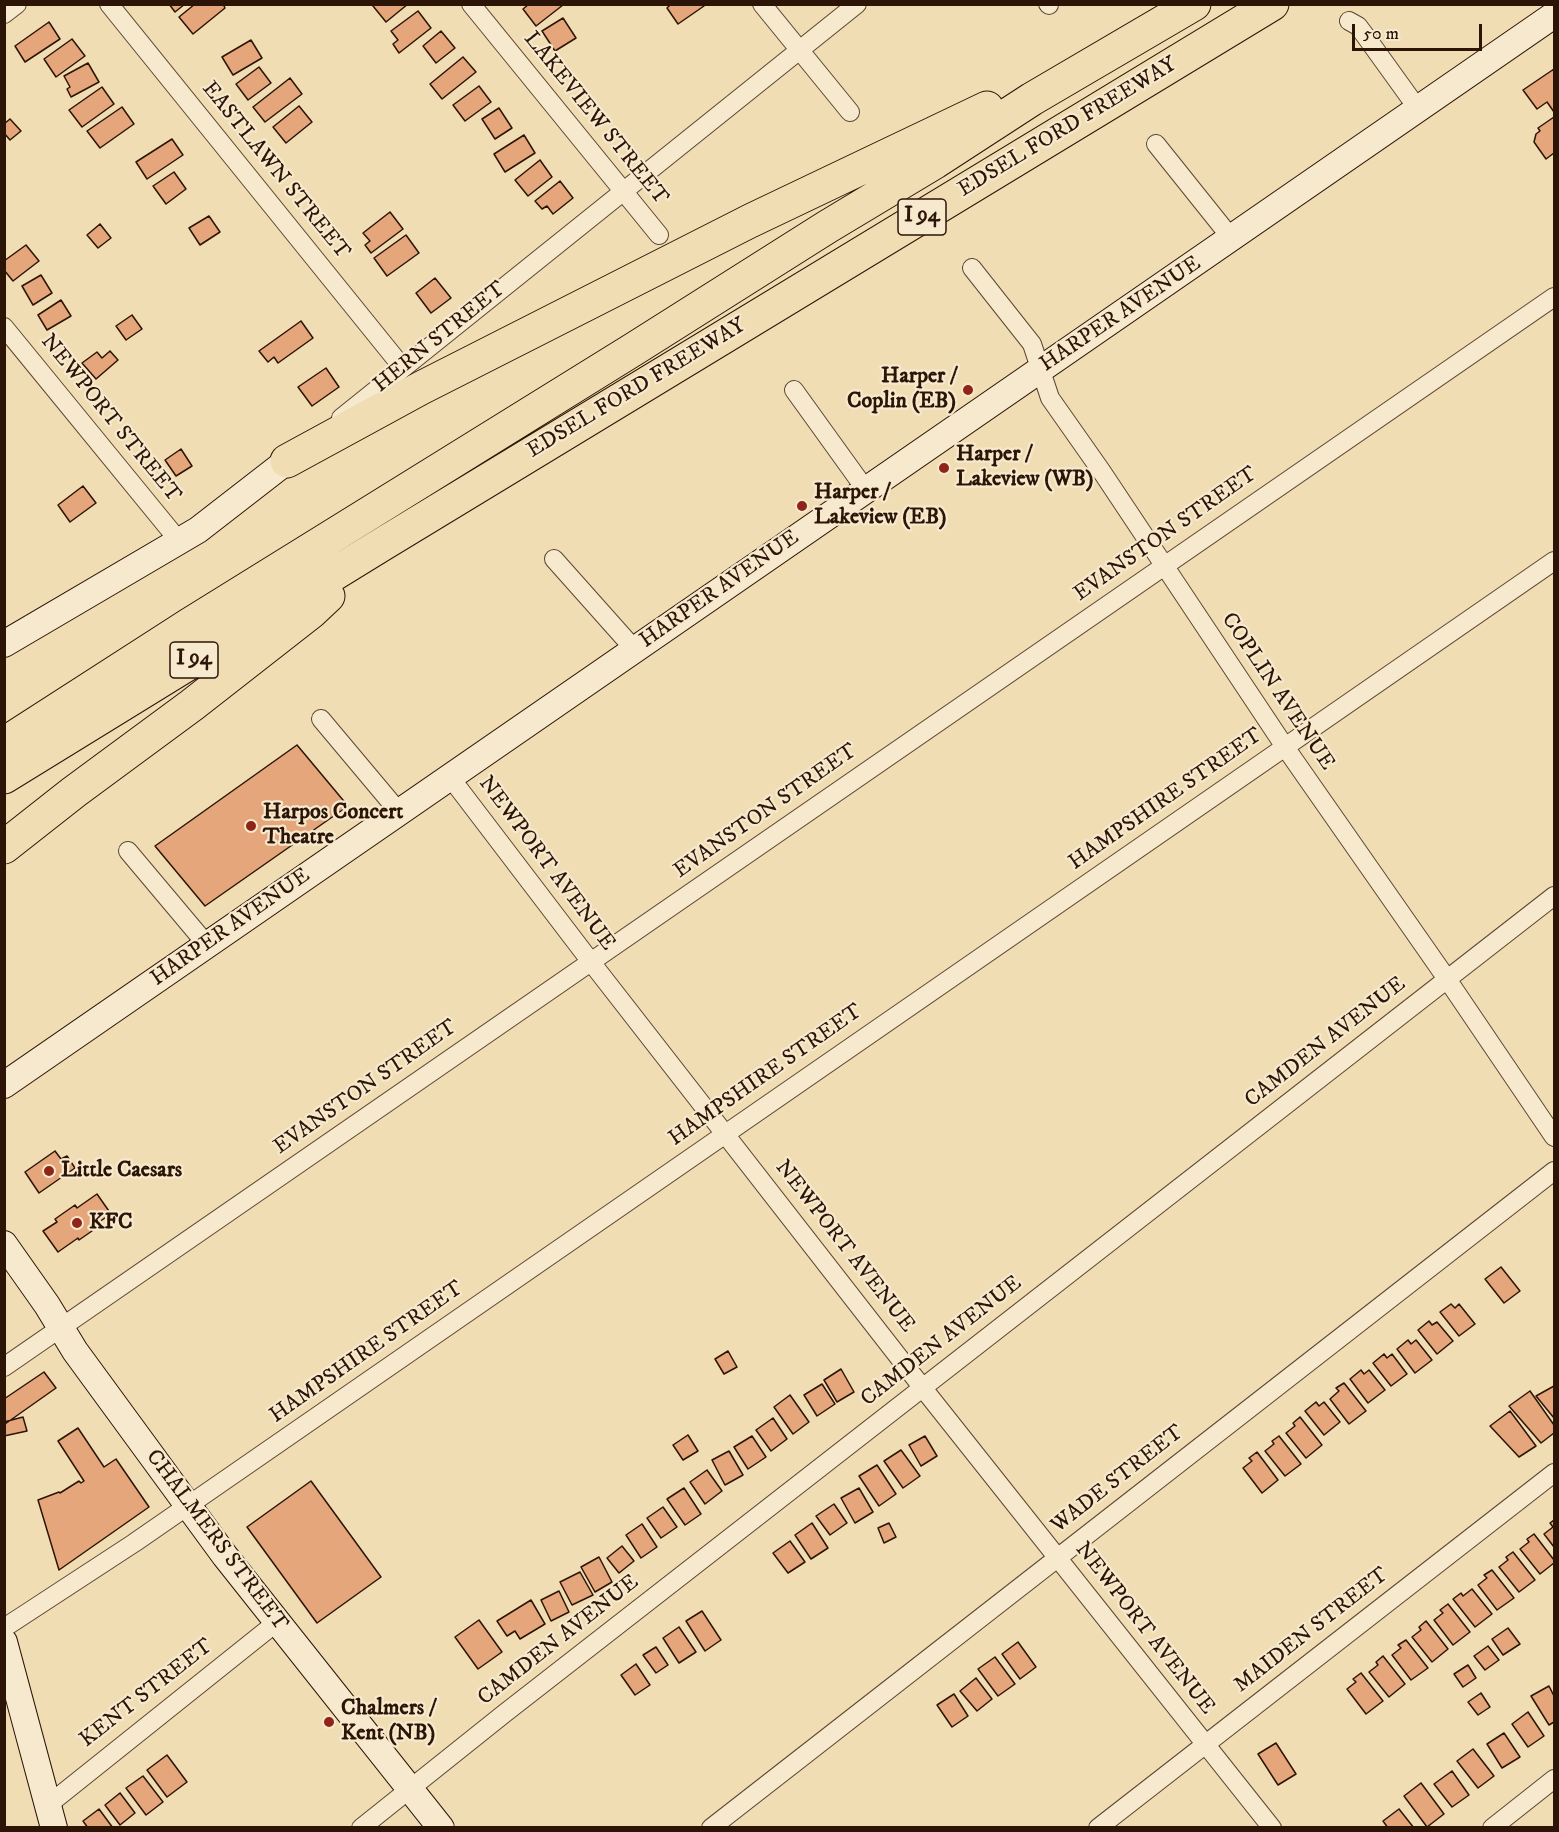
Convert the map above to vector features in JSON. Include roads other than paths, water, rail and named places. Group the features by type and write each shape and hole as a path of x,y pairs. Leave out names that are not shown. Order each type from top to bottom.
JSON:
{"highway":[{"name":"EDSEL FORD FREEWAY","path":"4,744 189,625 935,162 1032,99 1194,4"},
{"name":"EDSEL FORD FREEWAY","path":"4,777 381,545 1272,4"},
{"path":"287,461 420,388 750,221 974,114 1101,58"},
{"path":"4,847 311,612 381,545"}],"main road":[{"name":"HARPER AVENUE","path":"4,1084 1554,15"},
{"name":"HERN STREET","path":"4,644 223,512 287,461"},
{"name":"CHALMERS STREET","path":"4,1244 47,1305 75,1351 225,1556 441,1827"},
{"path":"4,1642 51,1816"}],"street":[{"path":"4,14 17,4"},
{"name":"EASTLAWN STREET","path":"109,4 403,368"},
{"name":"LAKEVIEW STREET","path":"471,4 659,235"},
{"path":"762,4 850,112"},
{"name":"HERN STREET","path":"287,461 857,4"},
{"path":"1349,21 1358,26 1418,109"},
{"path":"1156,144 1232,238"},
{"name":"COPLIN AVENUE","path":"972,268 1032,344 1050,398 1102,472 1285,747 1554,1137"},
{"name":"EVANSTON STREET","path":"4,1367 1554,297"},
{"name":"NEWPORT STREET","path":"4,327 178,541"},
{"path":"794,390 866,490"},
{"path":"554,559 635,650"},
{"name":"HAMPSHIRE STREET","path":"4,1628 188,1506 1554,561"},
{"path":"321,719 399,812"},
{"name":"NEWPORT AVENUE","path":"450,777 922,1387 1272,1827"},
{"path":"128,851 207,945"},
{"name":"CAMDEN AVENUE","path":"361,1827 1554,896"},
{"name":"WADE STREET","path":"711,1827 1554,1171"},
{"name":"MAIDEN STREET","path":"1098,1827 1554,1473"},
{"name":"KENT STREET","path":"51,1816 277,1622"},
{"path":"1492,1827 1554,1779"}],"place":[{"name":"Harper / Coplin (EB)","path":"968,390"},
{"name":"Harper / Lakeview (WB)","path":"944,468"},
{"name":"Harper / Lakeview (EB)","path":"802,506"},
{"name":"Harpos Concert Theatre","path":"251,826"},
{"name":"Little Caesars","path":"49,1171"},
{"name":"KFC","path":"77,1223"},
{"name":"Chalmers / Kent (NB)","path":"329,1722"}]}
